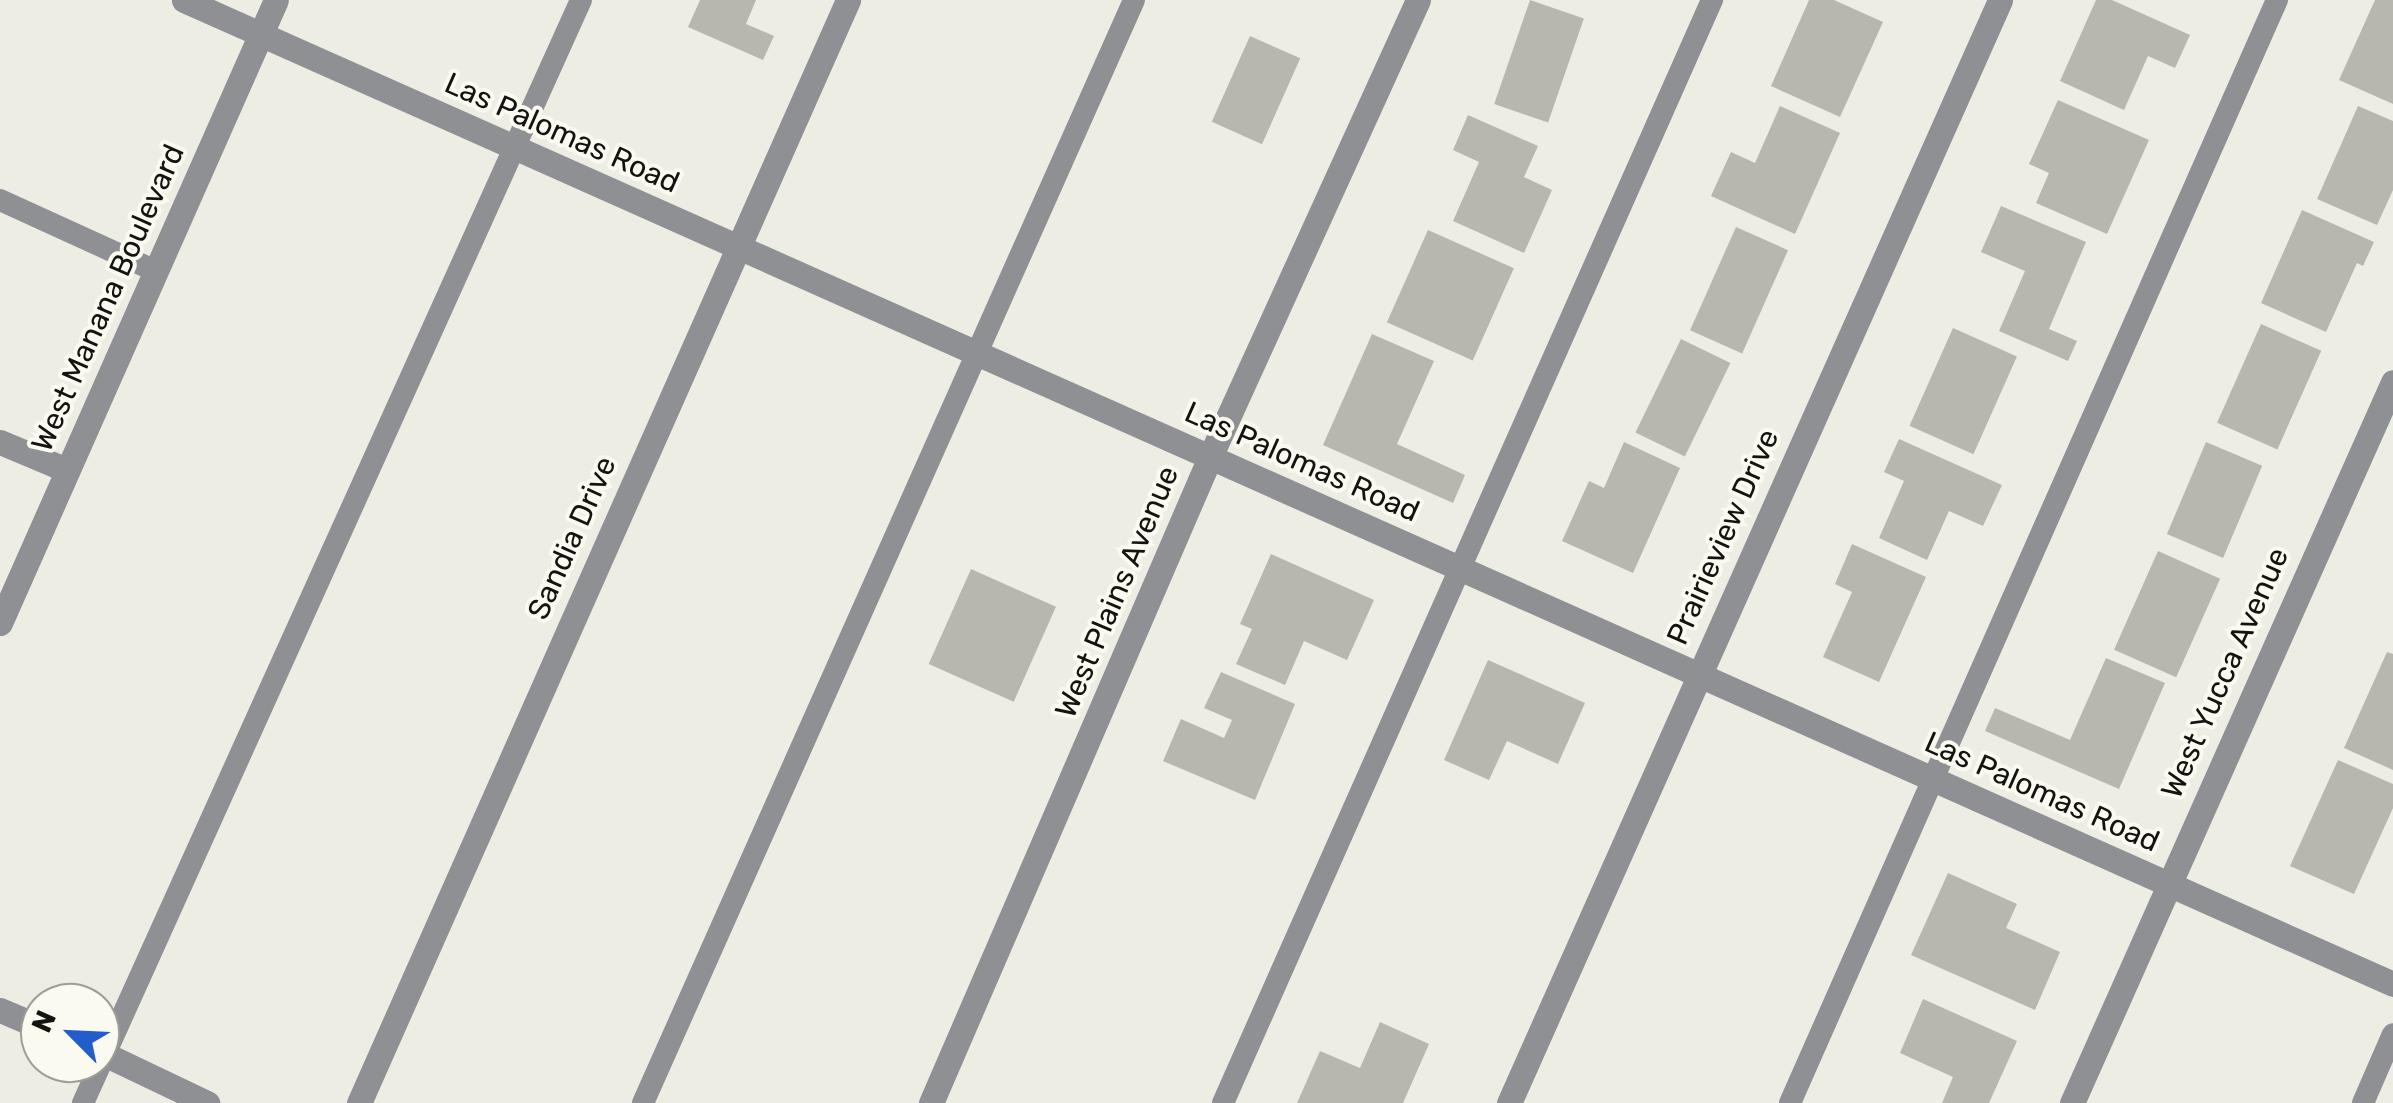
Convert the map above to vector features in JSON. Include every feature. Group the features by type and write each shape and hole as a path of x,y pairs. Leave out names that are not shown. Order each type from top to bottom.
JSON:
{"street":[{"name":"Las Palomas Road","path":"184,0 2393,984"},
{"name":"West Manana Boulevard","path":"0,622 276,0"},
{"name":"Sandia Drive","path":"359,1103 848,0"},
{"name":"West Plains Avenue","path":"931,1103 1210,457 1418,0"},
{"name":"Prairieview Drive","path":"1509,1103 2000,0"},
{"name":"West Yucca Avenue","path":"2072,1103 2165,882 2393,382"},
{"path":"0,442 67,470"},
{"path":"120,1062 207,1103"}],"lane":[{"path":"120,1014 582,0"},
{"path":"644,1103 1134,0"},
{"path":"1223,1103 1712,0"},
{"path":"1790,1103 2277,0"},
{"path":"0,200 156,271"},
{"path":"2363,1103 2393,1034"}],"building":[{"path":"700,0 756,0 746,24 774,36 763,60 688,27"},
{"path":"1530,0 1584,19 1548,123 1494,104"},
{"path":"1809,0 1834,0 1883,22 1840,117 1771,86"},
{"path":"2096,0 2112,0 2190,35 2175,68 2148,56 2124,110 2060,81"},
{"path":"2375,0 2393,0 2393,104 2339,80"},
{"path":"1250,36 1300,58 1262,144 1212,122"},
{"path":"2058,100 2149,140 2107,234 2036,203 2049,173 2029,164"},
{"path":"1780,106 1840,133 1795,234 1711,196 1731,152 1755,163"},
{"path":"2358,106 2393,121 2393,190 2377,225 2317,199"},
{"path":"1468,115 1538,146 1524,177 1552,190 1524,253 1453,221 1479,162 1453,150"},
{"path":"2001,206 2086,242 2049,329 2077,341 2068,361 1999,331 2025,271 1981,252"},
{"path":"2302,210 2374,242 2363,266 2357,263 2326,332 2261,303"},
{"path":"1736,227 1788,250 1742,353 1690,330"},
{"path":"1428,230 1514,268 1473,361 1387,322"},
{"path":"2261,324 2321,351 2277,450 2217,423"},
{"path":"1953,328 2017,356 1973,454 1909,426"},
{"path":"1372,334 1434,361 1397,444 1465,475 1453,503 1323,445"},
{"path":"1681,339 1730,363 1685,457 1635,432"},
{"path":"1899,439 2002,485 1983,526 1949,511 1927,560 1879,538 1904,481 1884,472"},
{"path":"1624,442 1680,468 1633,573 1562,541 1589,481 1604,488"},
{"path":"2206,442 2262,466 2223,558 2167,534"},
{"path":"1852,544 1926,577 1879,682 1823,657 1852,592 1835,584"},
{"path":"2158,551 2220,579 2176,677 2114,650"},
{"path":"1271,554 1374,600 1347,660 1304,641 1285,685 1236,664 1252,629 1240,624"},
{"path":"971,569 1056,607 1014,702 929,664"},
{"path":"2387,652 2393,654 2393,770 2344,748"},
{"path":"2106,658 2165,683 2119,789 1985,731 1995,708 2070,740"},
{"path":"1488,660 1585,703 1558,764 1507,741 1489,780 1444,760"},
{"path":"1221,672 1295,704 1255,800 1163,761 1181,719 1224,738 1232,720 1204,708"},
{"path":"2338,760 2393,784 2393,808 2354,894 2290,866"},
{"path":"1948,873 2017,904 2006,928 2060,952 2035,1010 1911,955"},
{"path":"1923,999 2017,1041 1989,1103 1942,1103 1953,1077 1900,1053"},
{"path":"1380,1022 1429,1044 1403,1103 1297,1103 1320,1051 1360,1068"}]}
